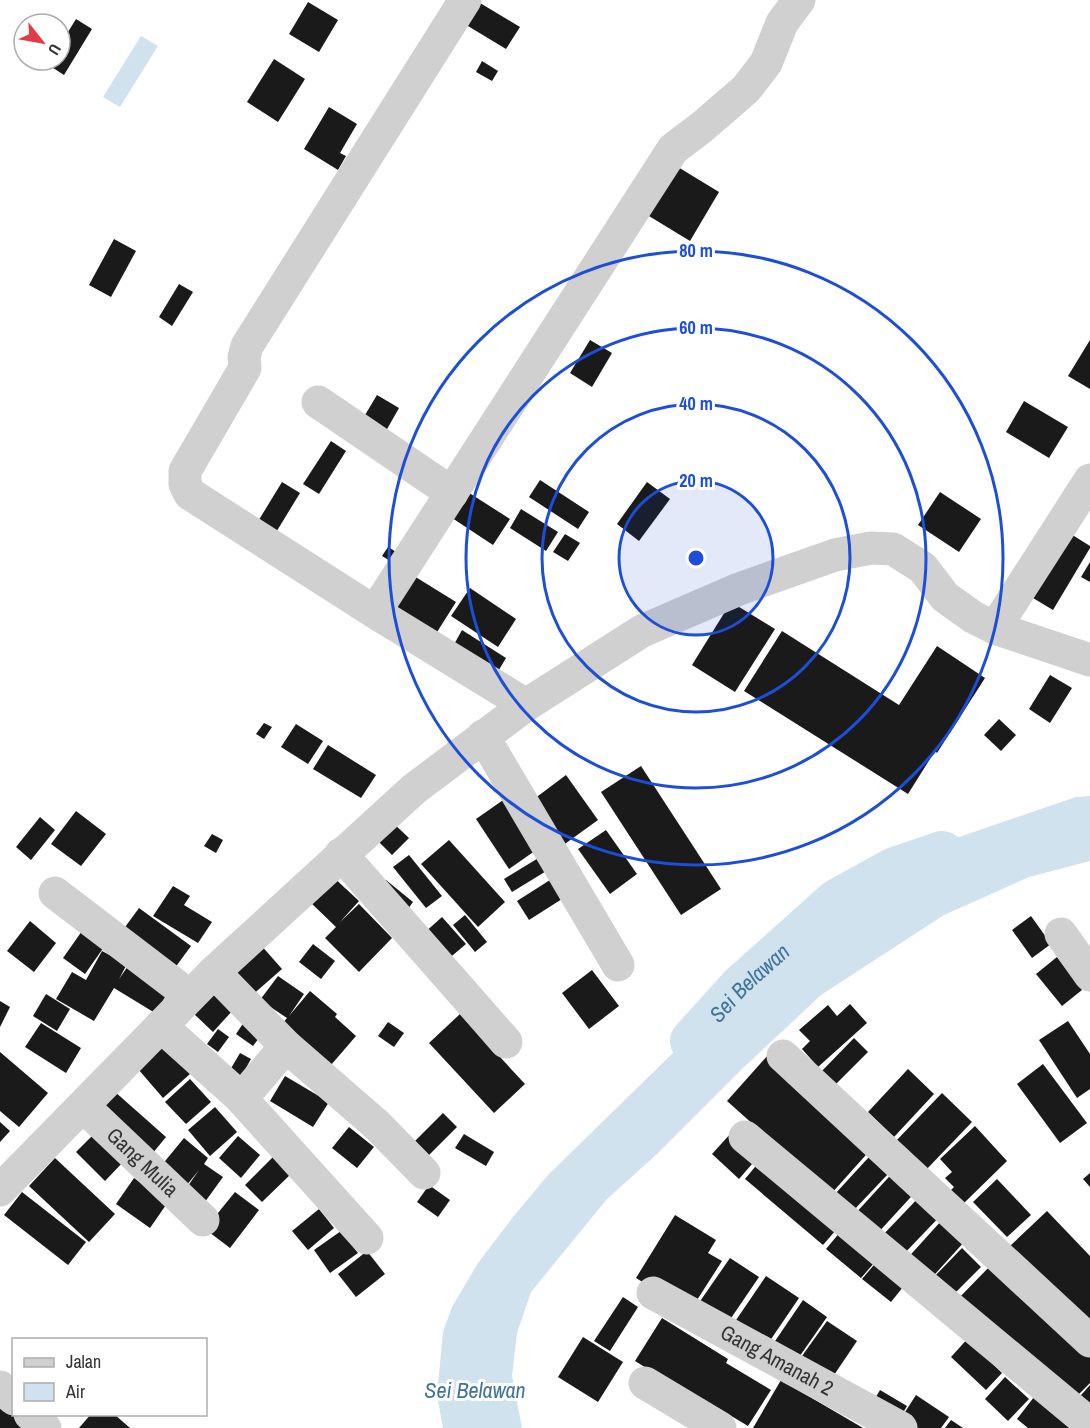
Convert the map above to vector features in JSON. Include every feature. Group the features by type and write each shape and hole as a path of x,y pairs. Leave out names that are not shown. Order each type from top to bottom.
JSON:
{"street":[{"path":"465,0 247,345 244,357 245,368 185,471 185,484 190,494 526,705"},
{"path":"381,616 381,604 673,149 746,89 766,63 782,23 798,0"},
{"path":"318,402 452,493"},
{"path":"995,628 1090,480"},
{"path":"0,1190 214,972 414,789 526,705 642,631 739,589 835,555 871,548 893,549 922,568 945,597 973,617 995,628 1090,660"},
{"path":"483,736 618,965"},
{"path":"341,854 506,1042"},
{"path":"55,893 190,996"},
{"path":"1061,934 1090,975"},
{"path":"214,972 286,1046 377,1125 424,1173"},
{"path":"161,1026 240,1097 367,1238"},
{"path":"240,1097 254,1085 286,1046"},
{"path":"783,1056 1090,1341"},
{"name":"Gang Mulia","path":"83,1106 203,1220"},
{"path":"745,1137 1090,1424"},
{"name":"Gang Amanah 2","path":"653,1293 901,1428"},
{"path":"645,1383 720,1428"},
{"path":"0,1387 12,1398"},
{"path":"32,1416 45,1428"}],"water":[{"path":"141,36 158,46 120,107 103,97"},
{"name":"Sei Belawan","path":"1090,796 1090,861 1029,877 944,915 821,995 742,1069 657,1154 607,1199 531,1292 517,1333 512,1376 522,1428 443,1428 437,1395 443,1332 452,1307 478,1263 548,1175 716,1011 871,883 930,847 1076,797"}],"building":[{"path":"475,0 520,27 506,49 458,20"},
{"path":"308,2 338,20 319,52 289,34"},
{"path":"76,19 92,29 72,62 72,26"},
{"path":"274,59 305,79 278,122 247,102"},
{"path":"482,61 498,71 492,81 476,72"},
{"path":"329,107 357,124 340,153 346,156 338,170 304,149"},
{"path":"673,164 719,192 690,241 644,213"},
{"path":"114,239 136,251 111,297 89,285"},
{"path":"179,284 193,292 172,326 159,317"},
{"path":"590,340 612,353 592,387 570,373"},
{"path":"1090,340 1090,389 1068,376"},
{"path":"377,395 399,408 382,438 359,425"},
{"path":"1024,401 1068,427 1049,458 1006,432"},
{"path":"331,441 346,451 319,494 303,484"},
{"path":"540,480 589,512 578,529 529,497"},
{"path":"282,482 300,493 275,534 257,523"},
{"path":"647,482 670,499 639,541 617,524"},
{"path":"463,489 510,519 493,545 446,514"},
{"path":"940,492 981,519 959,552 918,525"},
{"path":"521,509 558,532 546,551 510,528"},
{"path":"1066,531 1090,548 1053,610 1028,595"},
{"path":"565,534 580,543 568,561 553,552"},
{"path":"388,547 398,553 392,562 382,556"},
{"path":"1090,562 1090,582 1081,577"},
{"path":"414,576 456,602 432,640 390,614"},
{"path":"470,588 516,619 498,647 451,616"},
{"path":"731,602 775,629 735,692 692,665"},
{"path":"462,630 506,658 496,675 452,648"},
{"path":"782,631 899,705 937,646 985,678 908,794 744,691"},
{"path":"1050,675 1072,688 1050,723 1029,709"},
{"path":"999,719 1016,735 1001,751 984,735"},
{"path":"264,723 272,727 264,739 256,734"},
{"path":"296,724 323,741 308,764 281,747"},
{"path":"328,745 376,775 361,798 313,769"},
{"path":"641,766 721,889 681,915 601,792"},
{"path":"566,775 598,820 562,846 530,802"},
{"path":"506,798 539,848 509,869 476,819"},
{"path":"76,811 106,834 81,866 51,844"},
{"path":"40,817 55,830 31,860 16,847"},
{"path":"392,822 409,838 392,855 376,839"},
{"path":"606,830 637,874 610,894 578,849"},
{"path":"212,834 223,840 216,853 204,846"},
{"path":"449,840 505,902 478,927 421,864"},
{"path":"409,855 442,896 426,908 393,867"},
{"path":"540,857 548,870 512,892 504,879"},
{"path":"331,875 359,901 340,922 359,904 392,938 359,972 325,938 336,927 308,900"},
{"path":"386,880 413,902 405,913 378,890"},
{"path":"550,880 562,899 529,920 517,901"},
{"path":"173,886 190,896 184,905 212,922 198,943 153,916"},
{"path":"139,908 191,946 169,976 117,938"},
{"path":"465,915 487,942 475,952 453,925"},
{"path":"1031,916 1051,944 1032,958 1012,930"},
{"path":"442,917 466,944 446,961 423,934"},
{"path":"30,921 56,943 34,972 7,951"},
{"path":"82,931 104,947 85,974 63,958"},
{"path":"260,944 282,969 250,997 228,973"},
{"path":"313,944 335,961 321,979 299,962"},
{"path":"102,951 127,964 119,979 128,966 169,991 155,1013 114,988 94,1021 56,999 72,972 86,980"},
{"path":"1057,957 1082,990 1062,1006 1036,974"},
{"path":"592,970 619,1006 589,1029 562,993"},
{"path":"278,976 304,994 289,1016 310,991 337,1014 335,1017 356,1036 331,1065 282,1024 287,1018 260,1000"},
{"path":"213,990 234,1009 213,1032 192,1012"},
{"path":"46,994 70,1009 57,1031 33,1016"},
{"path":"0,1001 10,1007 0,1027"},
{"path":"850,1004 867,1023 818,1067 802,1049 810,1041 799,1030 828,1005 837,1016"},
{"path":"460,1014 525,1084 494,1113 429,1043"},
{"path":"246,1019 264,1031 253,1046 236,1034"},
{"path":"1068,1021 1090,1054 1090,1089 1077,1098 1039,1040"},
{"path":"388,1022 404,1033 394,1047 378,1036"},
{"path":"41,1023 81,1048 66,1073 25,1047"},
{"path":"218,1029 229,1037 218,1052 207,1044"},
{"path":"854,1038 868,1052 832,1088 818,1075"},
{"path":"165,1045 190,1074 163,1098 138,1069"},
{"path":"0,1052 48,1093 19,1127 0,1111"},
{"path":"240,1053 251,1059 241,1077 230,1070"},
{"path":"769,1054 873,1147 831,1194 727,1101"},
{"path":"1043,1064 1087,1123 1060,1143 1017,1084"},
{"path":"908,1069 934,1094 894,1137 868,1112"},
{"path":"285,1076 329,1102 313,1127 270,1101"},
{"path":"190,1079 211,1102 186,1124 165,1102"},
{"path":"114,1091 166,1137 152,1154 99,1108"},
{"path":"942,1093 972,1122 924,1172 894,1143"},
{"path":"215,1107 237,1132 210,1156 188,1130"},
{"path":"443,1113 457,1127 429,1155 415,1141"},
{"path":"0,1122 10,1131 0,1142"},
{"path":"975,1126 1007,1161 962,1205 949,1192 954,1187 945,1178 952,1172 940,1159"},
{"path":"349,1127 374,1147 357,1168 332,1148"},
{"path":"98,1130 126,1159 105,1181 76,1152"},
{"path":"732,1132 759,1156 739,1179 712,1154"},
{"path":"464,1134 494,1152 486,1166 455,1148"},
{"path":"238,1136 260,1155 241,1178 219,1158"},
{"path":"184,1138 208,1158 204,1164 223,1177 202,1206 183,1193 199,1170 186,1186 161,1166"},
{"path":"275,1155 292,1173 262,1202 245,1185"},
{"path":"764,1156 842,1223 823,1245 745,1179"},
{"path":"869,1157 888,1174 852,1212 834,1195"},
{"path":"55,1158 115,1214 89,1242 29,1186"},
{"path":"898,1167 920,1187 876,1235 854,1215"},
{"path":"1090,1173 1090,1187 1083,1179"},
{"path":"134,1178 168,1202 150,1228 116,1204"},
{"path":"997,1179 1031,1215 1007,1237 973,1202"},
{"path":"429,1185 450,1200 438,1217 417,1202"},
{"path":"22,1192 86,1242 68,1265 4,1215"},
{"path":"235,1192 259,1210 230,1248 205,1229"},
{"path":"923,1193 944,1212 901,1257 880,1238"},
{"path":"319,1209 334,1228 308,1250 292,1231"},
{"path":"1047,1211 1090,1256 1090,1332 1009,1247"},
{"path":"675,1215 716,1240 708,1253 722,1261 690,1311 636,1278"},
{"path":"942,1220 965,1241 927,1283 904,1262"},
{"path":"846,1225 881,1255 861,1278 826,1249"},
{"path":"341,1231 358,1253 330,1273 314,1250"},
{"path":"962,1248 981,1267 951,1297 932,1279"},
{"path":"367,1251 385,1274 356,1297 338,1274"},
{"path":"730,1258 759,1277 725,1327 696,1307"},
{"path":"879,1259 907,1282 891,1302 862,1279"},
{"path":"993,1263 1090,1357 1090,1383 1069,1404 955,1302"},
{"path":"766,1276 799,1298 765,1348 732,1326"},
{"path":"623,1297 638,1307 610,1351 594,1341"},
{"path":"803,1300 827,1317 795,1363 771,1347"},
{"path":"662,1318 728,1359 726,1363 771,1390 748,1426 703,1399 701,1402 635,1361"},
{"path":"827,1321 857,1341 828,1384 797,1363"},
{"path":"970,1336 1002,1373 986,1390 951,1357"},
{"path":"583,1337 623,1362 598,1402 558,1377"},
{"path":"1005,1377 1029,1399 1008,1421 985,1399"},
{"path":"781,1380 863,1428 753,1428"},
{"path":"1090,1385 1090,1417 1074,1403"},
{"path":"880,1390 907,1406 897,1423 870,1407"},
{"path":"916,1395 949,1417 941,1428 907,1428 898,1423"},
{"path":"1034,1397 1073,1428 1028,1428 1017,1419"},
{"path":"0,1403 12,1413 12,1416 16,1416 31,1428 0,1428"},
{"path":"89,1416 116,1416 130,1428 79,1428"},
{"path":"951,1420 963,1428 945,1428"}],"waterway":[{"name":"Sei Belawan","path":"693,1041 741,988 837,902 895,870 942,854"}]}
